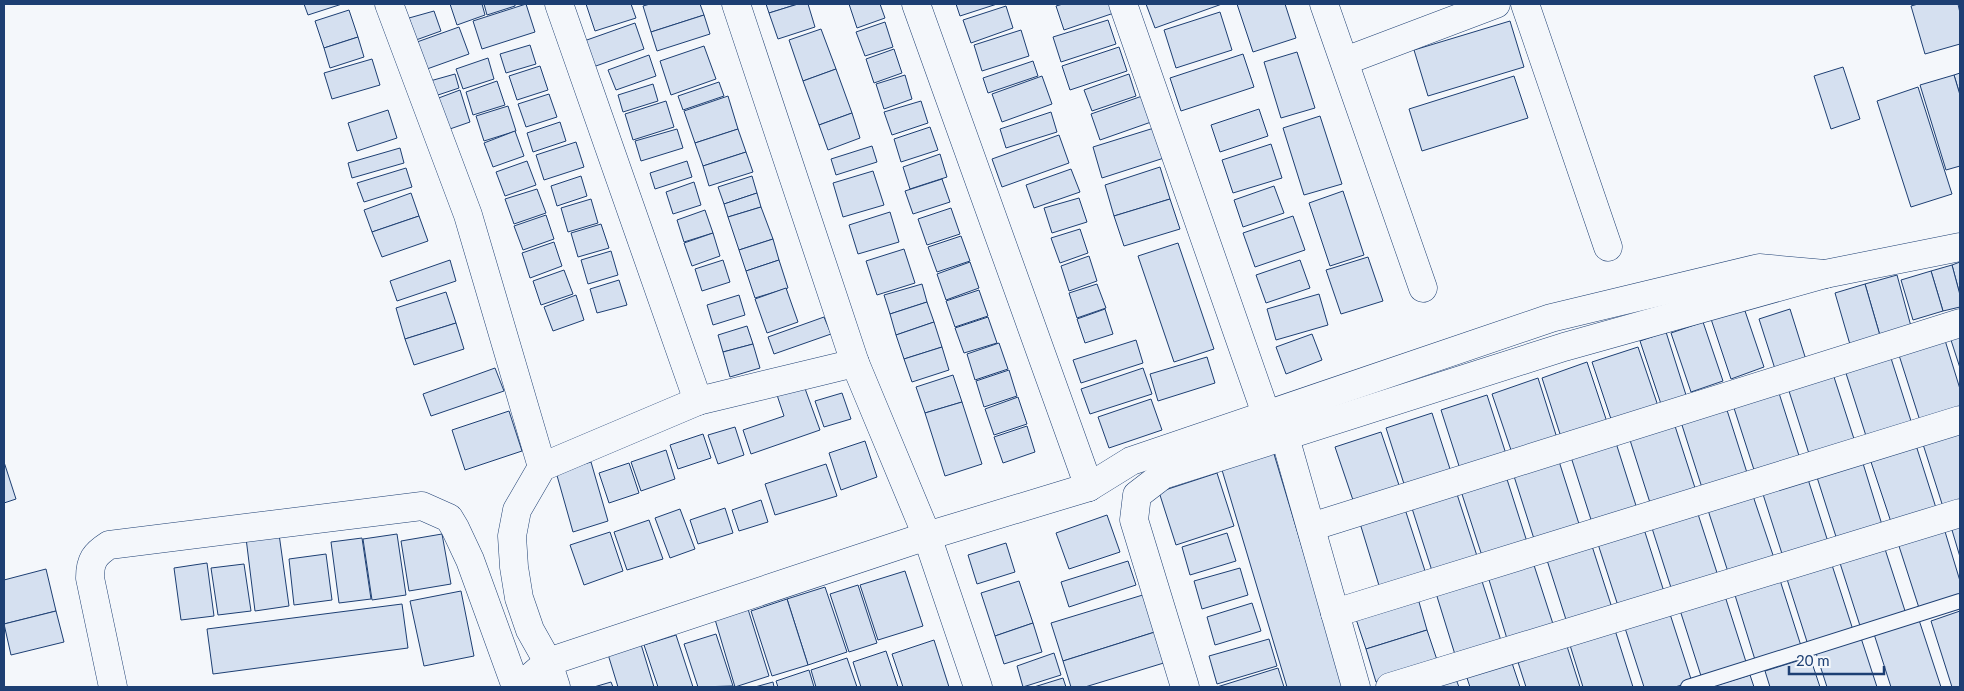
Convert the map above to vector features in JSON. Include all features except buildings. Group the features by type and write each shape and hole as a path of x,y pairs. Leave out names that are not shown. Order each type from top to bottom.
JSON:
{"street":[{"path":"389,4 468,215 542,467"},
{"path":"560,4 698,401"},
{"path":"736,4 856,363 927,536 978,687"},
{"path":"916,4 1089,487"},
{"path":"1123,4 1266,414"},
{"path":"1324,4 1423,288"},
{"path":"1345,61 1496,4"},
{"path":"1525,4 1608,247"},
{"path":"1184,687 1134,520 1137,495 1163,475 1564,347 1825,274 1960,246"},
{"path":"113,687 90,578 90,564 96,554 109,545 422,506 449,518 455,528 470,560 517,687 927,536 1089,487 1132,461 1551,318 1759,268 1825,274"},
{"path":"1551,318 1564,347"},
{"path":"1311,527 1960,323"},
{"path":"552,675 530,630 519,598 512,536 517,510 542,467 698,401 856,363"},
{"path":"1335,613 1960,420"},
{"path":"1285,436 1356,687"},
{"path":"1390,687 1960,513"}],"lane":[{"path":"1688,687 1960,601"}]}
